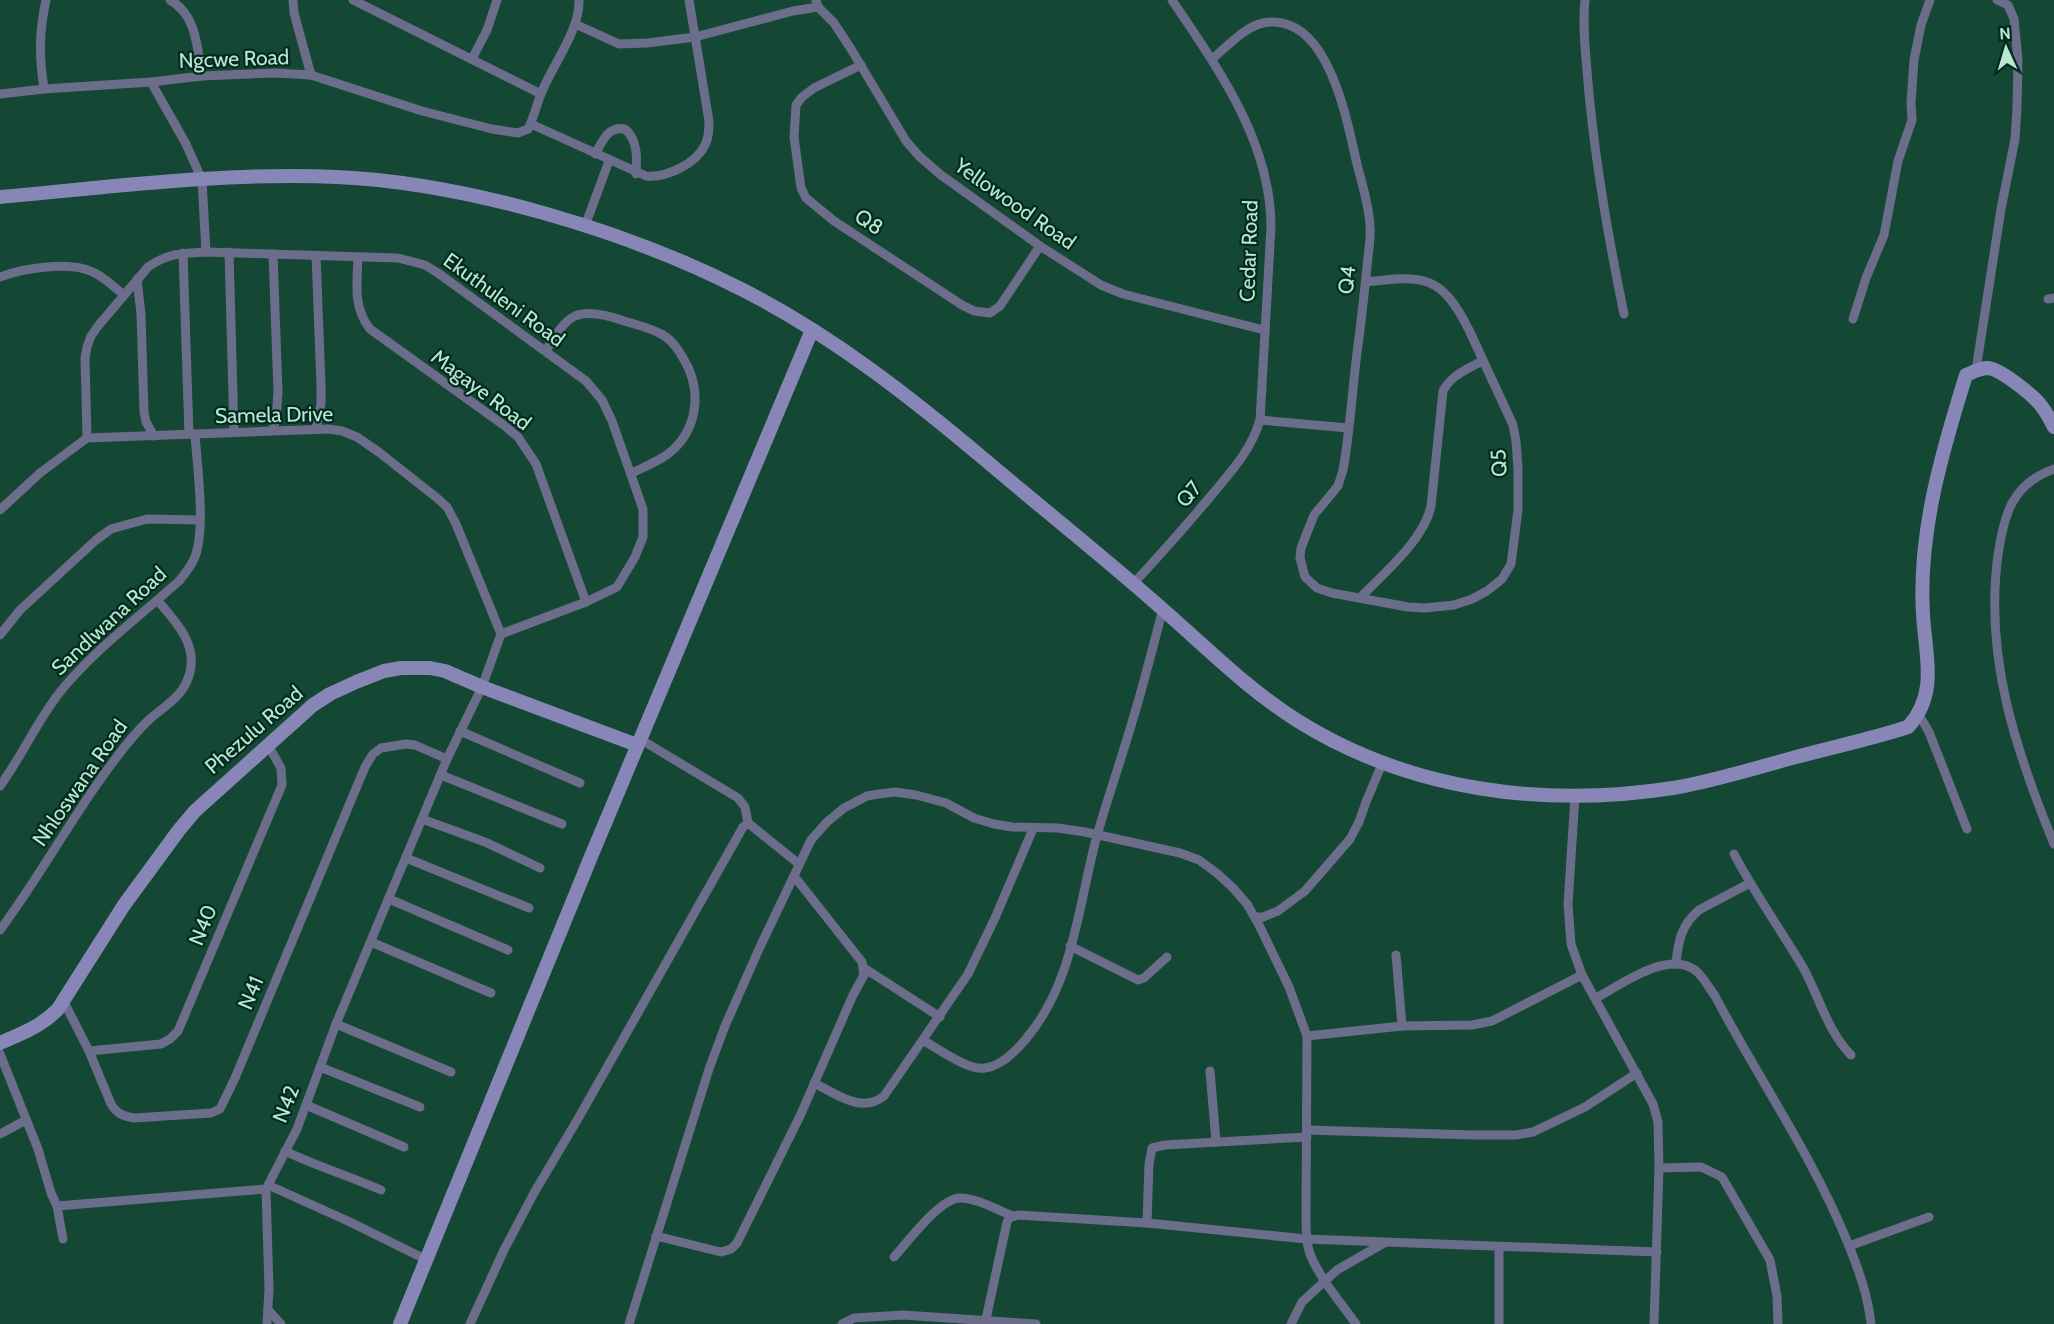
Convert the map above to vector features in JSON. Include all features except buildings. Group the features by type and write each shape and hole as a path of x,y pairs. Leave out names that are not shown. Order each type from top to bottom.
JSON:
{"street":[{"path":"44,89 39,59 46,0"},
{"path":"170,0 183,8 189,16 195,34 202,76"},
{"path":"293,0 294,13 311,75"},
{"path":"353,0 373,4 541,94"},
{"path":"472,59 487,30 497,0"},
{"path":"580,0 578,17 541,94 531,124 636,174 660,176 683,166 698,154 707,142 709,121 689,0"},
{"name":"Cedar Road","path":"1172,0 1212,59 1238,105 1251,134 1268,185 1271,227 1260,420"},
{"path":"1586,0 1584,36 1597,166 1624,314"},
{"path":"1853,319 1866,278 1884,235 1898,161 1912,120 1914,60 1921,25 1930,0"},
{"path":"1976,370 2001,209 2015,139 2017,108 2018,60 2014,19 2008,5 1997,0"},
{"path":"575,24 619,44 647,43 695,37 817,4"},
{"name":"Yellowood Road","path":"817,4 834,22 906,141 941,175 1040,246 1101,285 1123,294 1264,330"},
{"name":"Q4","path":"1212,59 1240,35 1257,25 1276,22 1296,28 1307,36 1318,50 1334,78 1343,104 1369,214 1370,242 1346,455 1341,479 1338,486 1314,515 1302,541 1300,558 1305,577 1317,588 1360,598"},
{"name":"Q8","path":"861,65 814,88 796,105 794,137 801,188 806,198 834,220 962,305 983,313 990,313 1000,306 1040,246"},
{"name":"Ngcwe Road","path":"0,94 202,76 255,73 311,75 422,111 492,129 518,132 528,129 531,124"},
{"path":"152,82 186,144 202,180 206,252"},
{"path":"595,154 610,130 625,129 633,138 636,148 636,174"},
{"path":"585,226 609,161"},
{"path":"0,197 242,177 342,177 427,188 486,200 585,226 651,250 732,285 844,350 913,401 1163,609 1240,678 1280,709 1342,746 1382,764 1449,783 1501,792 1575,796 1643,792 1714,780 1908,727 1919,715 1926,698 1928,681 1922,580 1926,536 1955,411 1966,375 1976,370 1990,368 2015,383 2039,403 2054,427"},
{"path":"229,252 234,432"},
{"name":"Ekuthuleni Road","path":"87,438 85,358 91,336 137,279 160,258 183,253 229,252 398,258 426,265 586,381 602,400 612,421 643,508 643,537 635,557 617,587 586,602 501,634"},
{"name":"Sandlwana Road","path":"0,786 37,725 62,690 103,648 179,581 188,569 198,545 200,520 192,434 183,253"},
{"path":"272,430 276,420 278,392 273,254"},
{"path":"316,256 321,384 321,404 316,429"},
{"name":"Magaye Road","path":"358,258 357,305 369,329 505,426 528,449 546,487 586,602"},
{"path":"0,278 34,268 81,268 102,277 124,295"},
{"name":"Q5","path":"1360,598 1408,607 1438,608 1463,602 1487,591 1507,572 1512,556 1518,510 1518,469 1513,425 1461,314 1444,291 1436,285 1414,278 1366,282"},
{"path":"137,279 141,314 144,412 146,422 154,436"},
{"path":"546,350 564,324 582,314 611,317 632,323 665,336 674,344 684,359 696,390 694,417 686,433 668,454 632,473"},
{"path":"400,1324 639,742 812,330"},
{"path":"1360,598 1398,558 1425,524 1431,506 1443,391 1458,375 1482,361"},
{"path":"1260,420 1348,428"},
{"name":"Q7","path":"1133,584 1238,465 1256,434 1260,420"},
{"name":"Samela Drive","path":"87,438 316,429 342,431 357,437 447,507 501,634"},
{"path":"0,510 40,473 87,438"},
{"path":"2054,469 2028,482 2013,498 2001,537 1994,602 1996,652 2008,710 2020,755 2054,844"},
{"path":"0,635 20,610 111,529 147,519 200,520"},
{"name":"Nhloswana Road","path":"0,930 119,754 147,721 180,695 187,684 192,662 188,643 158,601"},
{"path":"924,1041 969,1066 984,1069 996,1065 1018,1048 1045,1012 1065,968 1082,906 1097,835 1133,719 1163,609"},
{"path":"482,687 501,634"},
{"name":"Phezulu Road","path":"0,1043 49,1019 64,1002 124,905 179,830 211,795 313,705 356,682 384,671 401,668 430,668 445,671 482,687 639,742"},
{"name":"N42","path":"267,1187 306,1105 336,1024 447,759 482,687"},
{"path":"1919,715 1929,732 1967,829"},
{"path":"460,731 580,783"},
{"path":"639,742 738,798 745,807 748,823 799,864"},
{"name":"N41","path":"64,1002 116,1112 134,1118 211,1113 220,1109 240,1067 364,767 373,754 381,748 406,744 415,745 447,759"},
{"name":"N40","path":"89,1051 161,1044 178,1031 282,785 281,768 268,745"},
{"path":"1255,917 1263,917 1278,911 1305,891 1350,839 1382,764"},
{"path":"441,775 562,824"},
{"path":"629,1324 709,1069 725,1026 799,864 811,840 827,822 855,802 879,794 895,792 946,803 975,818 994,824 1033,829 1058,828 1180,853 1198,860 1218,874 1247,904 1289,987 1307,1036 1306,1239 1310,1253 1325,1280 1356,1324"},
{"path":"1575,796 1568,904 1571,944 1582,975 1637,1073 1656,1114 1659,1168 1654,1324"},
{"path":"422,819 485,842 540,868"},
{"path":"470,1324 504,1250 534,1193 579,1118 739,834 748,823"},
{"path":"814,1083 858,1104 876,1102 884,1096 968,974 1033,829"},
{"path":"1734,854 1804,970 1832,1027 1851,1054"},
{"path":"406,858 529,908"},
{"path":"656,1236 721,1252 731,1249 737,1243 864,975 862,962 794,876"},
{"path":"1676,963 1683,928 1692,916 1750,883"},
{"path":"389,899 508,950"},
{"path":"371,942 491,993"},
{"path":"1070,946 1138,980 1144,978 1167,957"},
{"path":"1396,956 1402,1026"},
{"path":"1596,998 1652,968 1676,963 1695,970 1715,996 1816,1175 1849,1246 1866,1293 1871,1324"},
{"path":"864,968 940,1017"},
{"path":"1307,1036 1402,1026 1472,1025 1492,1021 1582,975"},
{"path":"336,1024 451,1072"},
{"path":"0,1054 38,1149 57,1206 63,1239"},
{"path":"320,1067 420,1107"},
{"path":"1210,1071 1216,1142"},
{"path":"1147,1223 1149,1164 1152,1148 1307,1133 1525,1134 1585,1107 1637,1073"},
{"path":"306,1105 404,1147"},
{"path":"0,1134 26,1120"},
{"path":"285,1151 381,1190"},
{"path":"1659,1168 1701,1167 1722,1177 1770,1260 1777,1296 1778,1324"},
{"path":"57,1206 267,1187 350,1222 427,1260"},
{"path":"267,1187 269,1289 267,1324"},
{"path":"894,1257 940,1208 953,1199 963,1198 1013,1216 1147,1223 1306,1239 1657,1252"},
{"path":"986,1319 1007,1222 1013,1216"},
{"path":"1849,1246 1929,1217"},
{"path":"1291,1324 1302,1302 1325,1280 1350,1260 1387,1241"},
{"path":"1499,1247 1499,1324"},
{"path":"268,1310 281,1324"},
{"path":"842,1324 854,1318 903,1315 1036,1324"}]}
